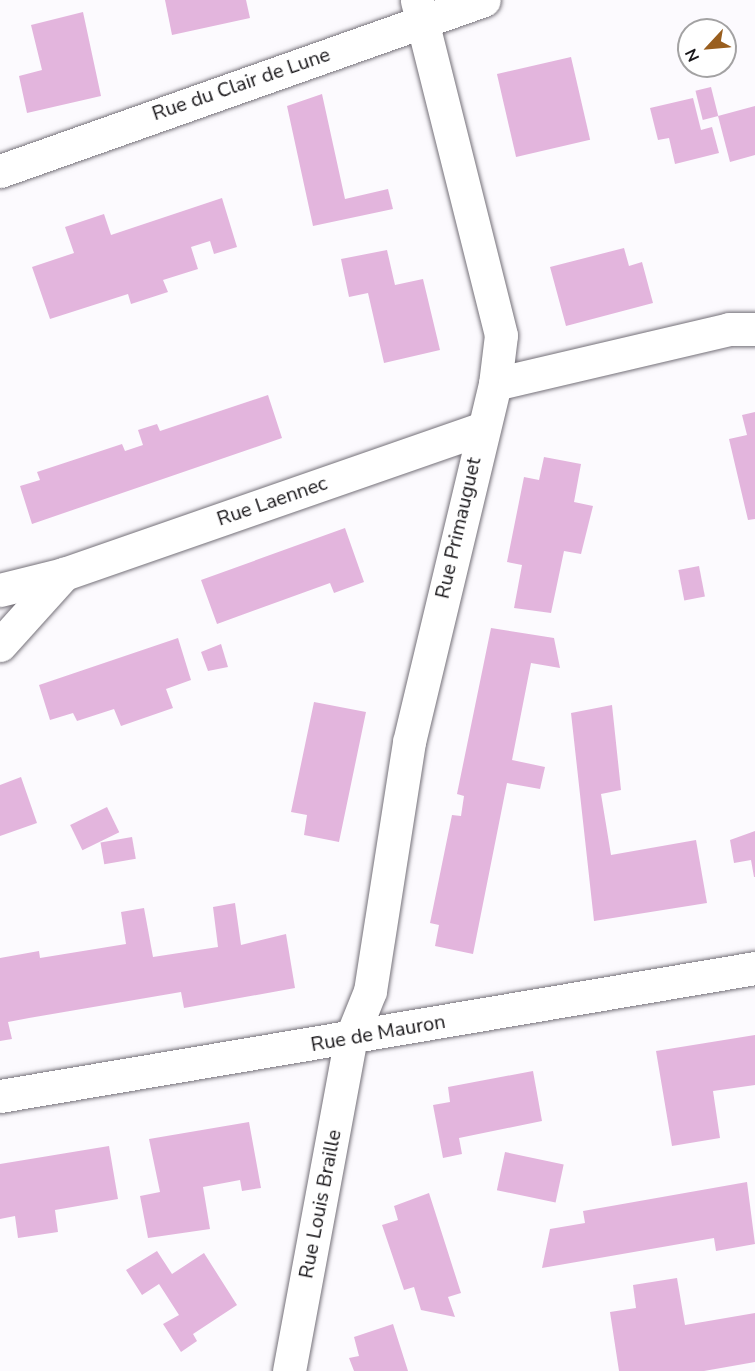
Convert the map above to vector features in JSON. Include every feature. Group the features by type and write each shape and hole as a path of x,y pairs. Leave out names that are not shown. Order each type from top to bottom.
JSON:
{"street":[{"name":"Rue du Clair de Lune","path":"0,171 420,10 484,0"},
{"name":"Rue Primauguet","path":"351,1038 370,991 409,742 480,429 495,384 501,335 420,10"},
{"path":"495,384 729,329 755,329"},
{"name":"Rue Laennec","path":"0,590 64,574 480,429"},
{"name":"Rue Laennec","path":"0,645 64,574"},
{"name":"Rue de Mauron","path":"0,1096 755,968"},
{"name":"Rue Louis Braille","path":"289,1371 351,1038"}],"building":[{"path":"165,0 246,0 250,18 172,35"},
{"path":"83,12 101,96 27,113 19,76 42,70 31,25"},
{"path":"571,57 590,140 516,157 497,74"},
{"path":"711,87 718,116 703,120 695,91"},
{"path":"322,94 345,199 388,189 393,209 313,226 287,106"},
{"path":"693,98 701,130 712,127 719,153 675,164 669,138 658,140 650,108"},
{"path":"755,106 755,155 730,162 718,116"},
{"path":"222,198 237,247 214,254 210,241 191,247 198,269 163,280 168,292 131,304 128,294 50,319 32,267 74,253 65,227 104,214 111,235"},
{"path":"624,248 629,266 642,262 653,303 566,326 550,267"},
{"path":"387,250 395,285 423,279 440,350 384,363 368,293 349,297 341,259"},
{"path":"268,395 282,438 32,524 20,486 40,480 37,472 122,444 125,451 143,445 138,430 157,424 160,431"},
{"path":"755,412 755,519 748,520 729,439 747,435 742,415"},
{"path":"544,457 581,464 574,502 593,506 581,554 564,551 551,613 514,608 522,565 507,562 524,477 539,480"},
{"path":"345,528 364,582 334,593 330,583 217,624 201,580"},
{"path":"699,566 705,596 684,600 678,570"},
{"path":"491,628 554,638 560,668 531,663 512,760 545,767 540,789 507,783 473,954 435,946 439,925 430,923 452,815 461,816 464,796 457,794"},
{"path":"178,638 191,680 166,689 173,708 121,726 114,709 77,721 73,713 50,720 39,685"},
{"path":"221,644 228,667 208,671 201,652"},
{"path":"314,702 366,712 339,842 304,835 307,815 291,812"},
{"path":"612,705 621,790 601,794 611,855 696,840 707,903 594,921 571,713"},
{"path":"21,777 37,823 0,836 0,785"},
{"path":"107,807 119,832 82,850 70,825"},
{"path":"755,831 754,877 751,860 734,863 730,840"},
{"path":"132,837 136,859 104,864 100,843"},
{"path":"235,903 241,945 286,934 295,988 184,1008 181,992 29,1018 8,1022 12,1039 0,1041 0,958 39,951 40,958 126,944 121,912 144,908 153,957 218,947 213,907"},
{"path":"755,1035 755,1085 713,1091 720,1138 672,1146 656,1051"},
{"path":"533,1071 542,1121 459,1138 462,1154 443,1158 433,1105 450,1102 448,1087"},
{"path":"249,1122 261,1188 242,1191 240,1180 203,1187 210,1229 148,1238 140,1196 160,1192 149,1139"},
{"path":"109,1146 118,1199 55,1210 58,1232 18,1238 15,1216 0,1219 0,1164"},
{"path":"505,1152 564,1164 556,1203 497,1190"},
{"path":"747,1182 755,1244 716,1251 714,1238 542,1268 550,1229 585,1223 583,1211"},
{"path":"429,1193 461,1293 448,1297 455,1317 421,1310 414,1287 404,1290 382,1225 398,1220 394,1206"},
{"path":"157,1251 172,1274 204,1253 237,1305 193,1334 197,1341 181,1352 163,1324 179,1315 159,1284 142,1295 126,1270"},
{"path":"677,1278 685,1325 755,1313 755,1362 704,1371 619,1371 610,1312 636,1308 633,1285"},
{"path":"393,1324 408,1371 354,1371 349,1358 359,1356 354,1337"}]}
